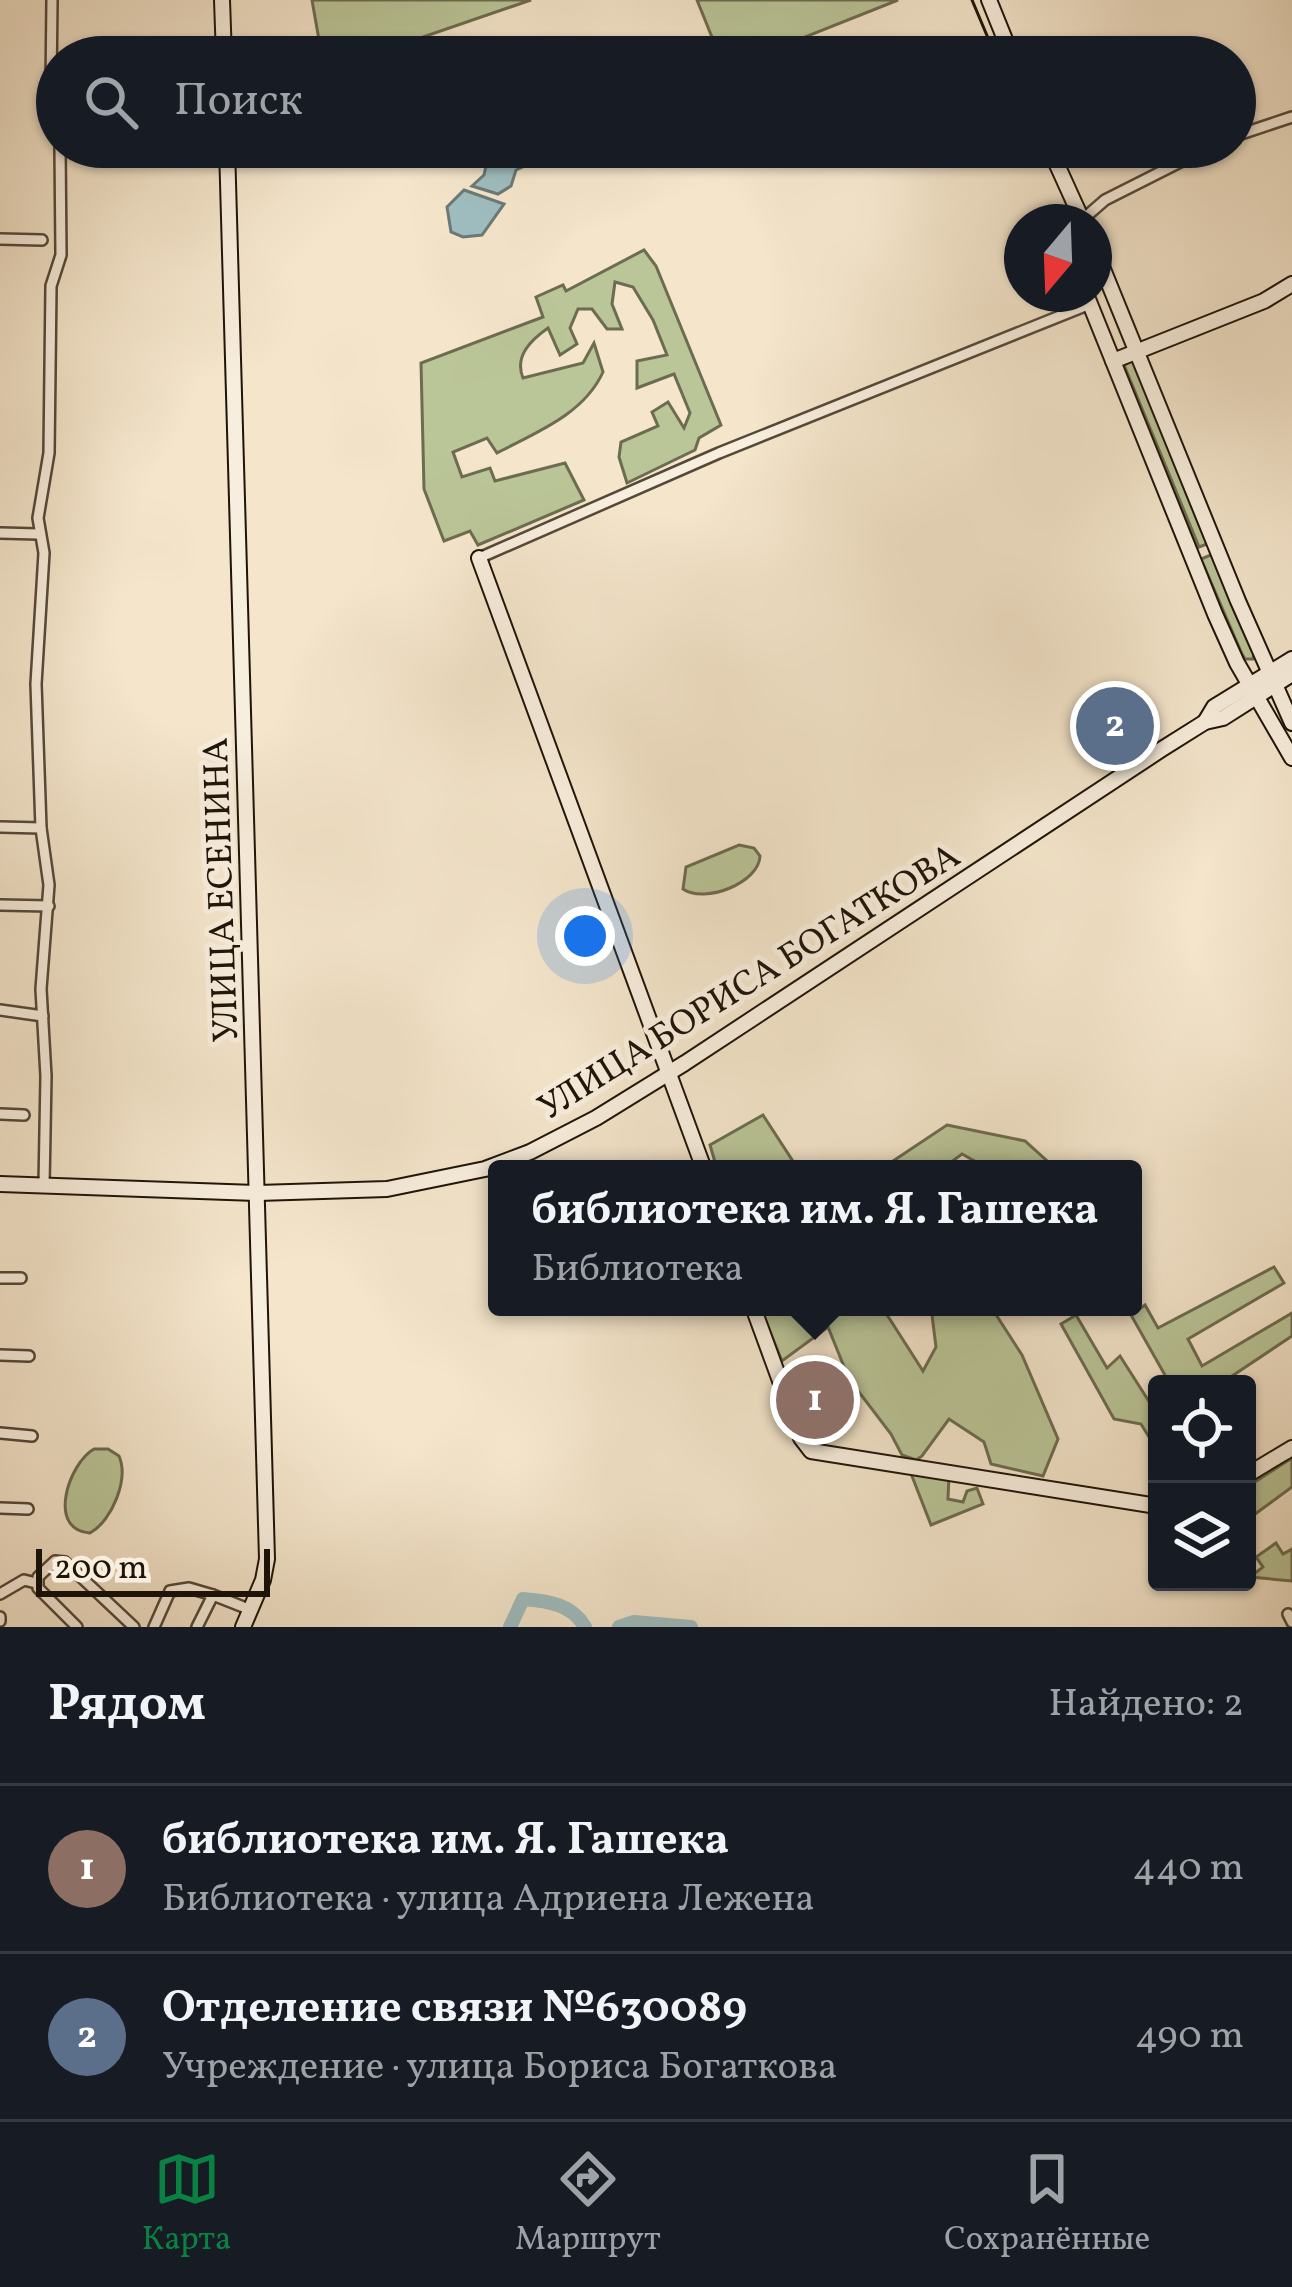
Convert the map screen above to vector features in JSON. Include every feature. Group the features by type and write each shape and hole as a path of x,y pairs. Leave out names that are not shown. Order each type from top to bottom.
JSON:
{"street":[{"path":"52,0 52,36"},
{"path":"223,0 224,36"},
{"path":"989,0 1004,36"},
{"path":"1256,129 1292,117"},
{"path":"44,1186 43,1016 49,906 40,828 36,684 44,540 38,533 49,453 51,286 62,255 60,168"},
{"name":"УЛИЦА ЕСЕНИНА","path":"228,168 267,1559 243,1627"},
{"path":"1058,168 1074,204"},
{"path":"1101,204 1168,168"},
{"path":"0,239 42,240"},
{"path":"1114,361 1264,301 1292,284"},
{"path":"1112,291 1292,719"},
{"path":"701,1160 479,558 1057,312"},
{"path":"1093,312 1252,690 1292,758"},
{"path":"0,533 38,533"},
{"path":"1192,555 1215,545"},
{"name":"УЛИЦА БОРИСА БОГАТКОВА","path":"503,1160 569,1133 670,1071 1205,722 1222,718 1292,659"},
{"name":"УЛИЦА БОРИСА БОГАТКОВА","path":"1273,678 1292,678"},
{"path":"1292,678 1287,695 1292,719"},
{"path":"0,827 40,828"},
{"path":"0,904 49,906"},
{"path":"0,1010 43,1016"},
{"path":"0,1114 24,1115"},
{"name":"УЛИЦА БОРИСА БОГАТКОВА","path":"0,1184 257,1193 387,1189 488,1166"},
{"path":"0,1277 21,1279"},
{"path":"756,1316 801,1438 811,1451 1148,1505"},
{"path":"0,1355 29,1356"},
{"path":"0,1433 32,1436"},
{"path":"1256,1470 1292,1448"},
{"path":"0,1508 28,1509"},
{"path":"36,1582 55,1561 65,1562 134,1627"},
{"path":"0,1594 24,1580 36,1582 77,1627"},
{"path":"154,1627 170,1591 189,1588 251,1610"},
{"path":"197,1627 213,1595"}],"green space":[{"path":"312,0 531,0 426,36 318,36"},
{"path":"697,0 898,0 808,36 712,36"},
{"path":"644,250 656,266 721,425 699,438 695,450 627,483 619,457 621,442 658,426 652,412 668,402 684,428 690,413 674,374 637,388 637,361 667,355 633,287 615,282 612,304 622,329 607,329 592,309 578,309 570,328 577,344 560,355 548,328 522,356 523,378 583,363 594,343 603,372 584,399 558,420 497,453 487,438 453,452 462,477 490,468 495,481 565,463 584,500 478,545 470,531 444,541 424,489 421,363 543,317 536,297 563,285 566,291"},
{"path":"1134,360 1210,543 1199,547 1124,365"},
{"path":"1213,554 1253,659 1242,654 1201,559"},
{"path":"739,845 754,848 760,856 751,875 717,892 683,889 686,867"},
{"path":"763,1115 792,1160 714,1160 710,1145"},
{"path":"947,1125 1025,1141 1046,1160 973,1160 962,1154 954,1160 894,1160"},
{"path":"1274,1267 1284,1283 1188,1339 1202,1366 1292,1313 1292,1336 1234,1375 1165,1375 1132,1316 1142,1316 1145,1305 1158,1328"},
{"path":"764,1316 888,1316 923,1371 936,1347 932,1316 997,1316 1022,1355 1058,1439 1043,1476 991,1464 984,1442 949,1419 916,1460 902,1455 849,1379 828,1327 782,1361"},
{"path":"1074,1316 1107,1368 1120,1356 1148,1400 1148,1435 1141,1424 1114,1419 1061,1324"},
{"path":"94,1449 108,1449 119,1456 122,1476 111,1509 90,1533 77,1529 65,1509 70,1481"},
{"path":"1292,1458 1292,1487 1256,1513 1256,1481"},
{"path":"910,1471 949,1475 948,1499 963,1502 967,1491 977,1488 983,1504 931,1525"},
{"path":"1276,1543 1283,1554 1292,1549 1292,1581 1256,1578 1263,1567 1256,1557"}],"water":[{"path":"486,168 520,168 511,186 498,194 472,186"},
{"path":"464,190 504,204 482,235 463,237 451,232 447,207"}],"waterway":[{"path":"510,1627 523,1599 566,1609 585,1627"},
{"path":"619,1627 634,1622 691,1627"}],"tram line":[{"path":"972,0 987,36"}],"place":[{"name":"Отделение связи №630089","path":"1115,726"},
{"name":"библиотека им. Я. Гашека","path":"815,1400"}]}
